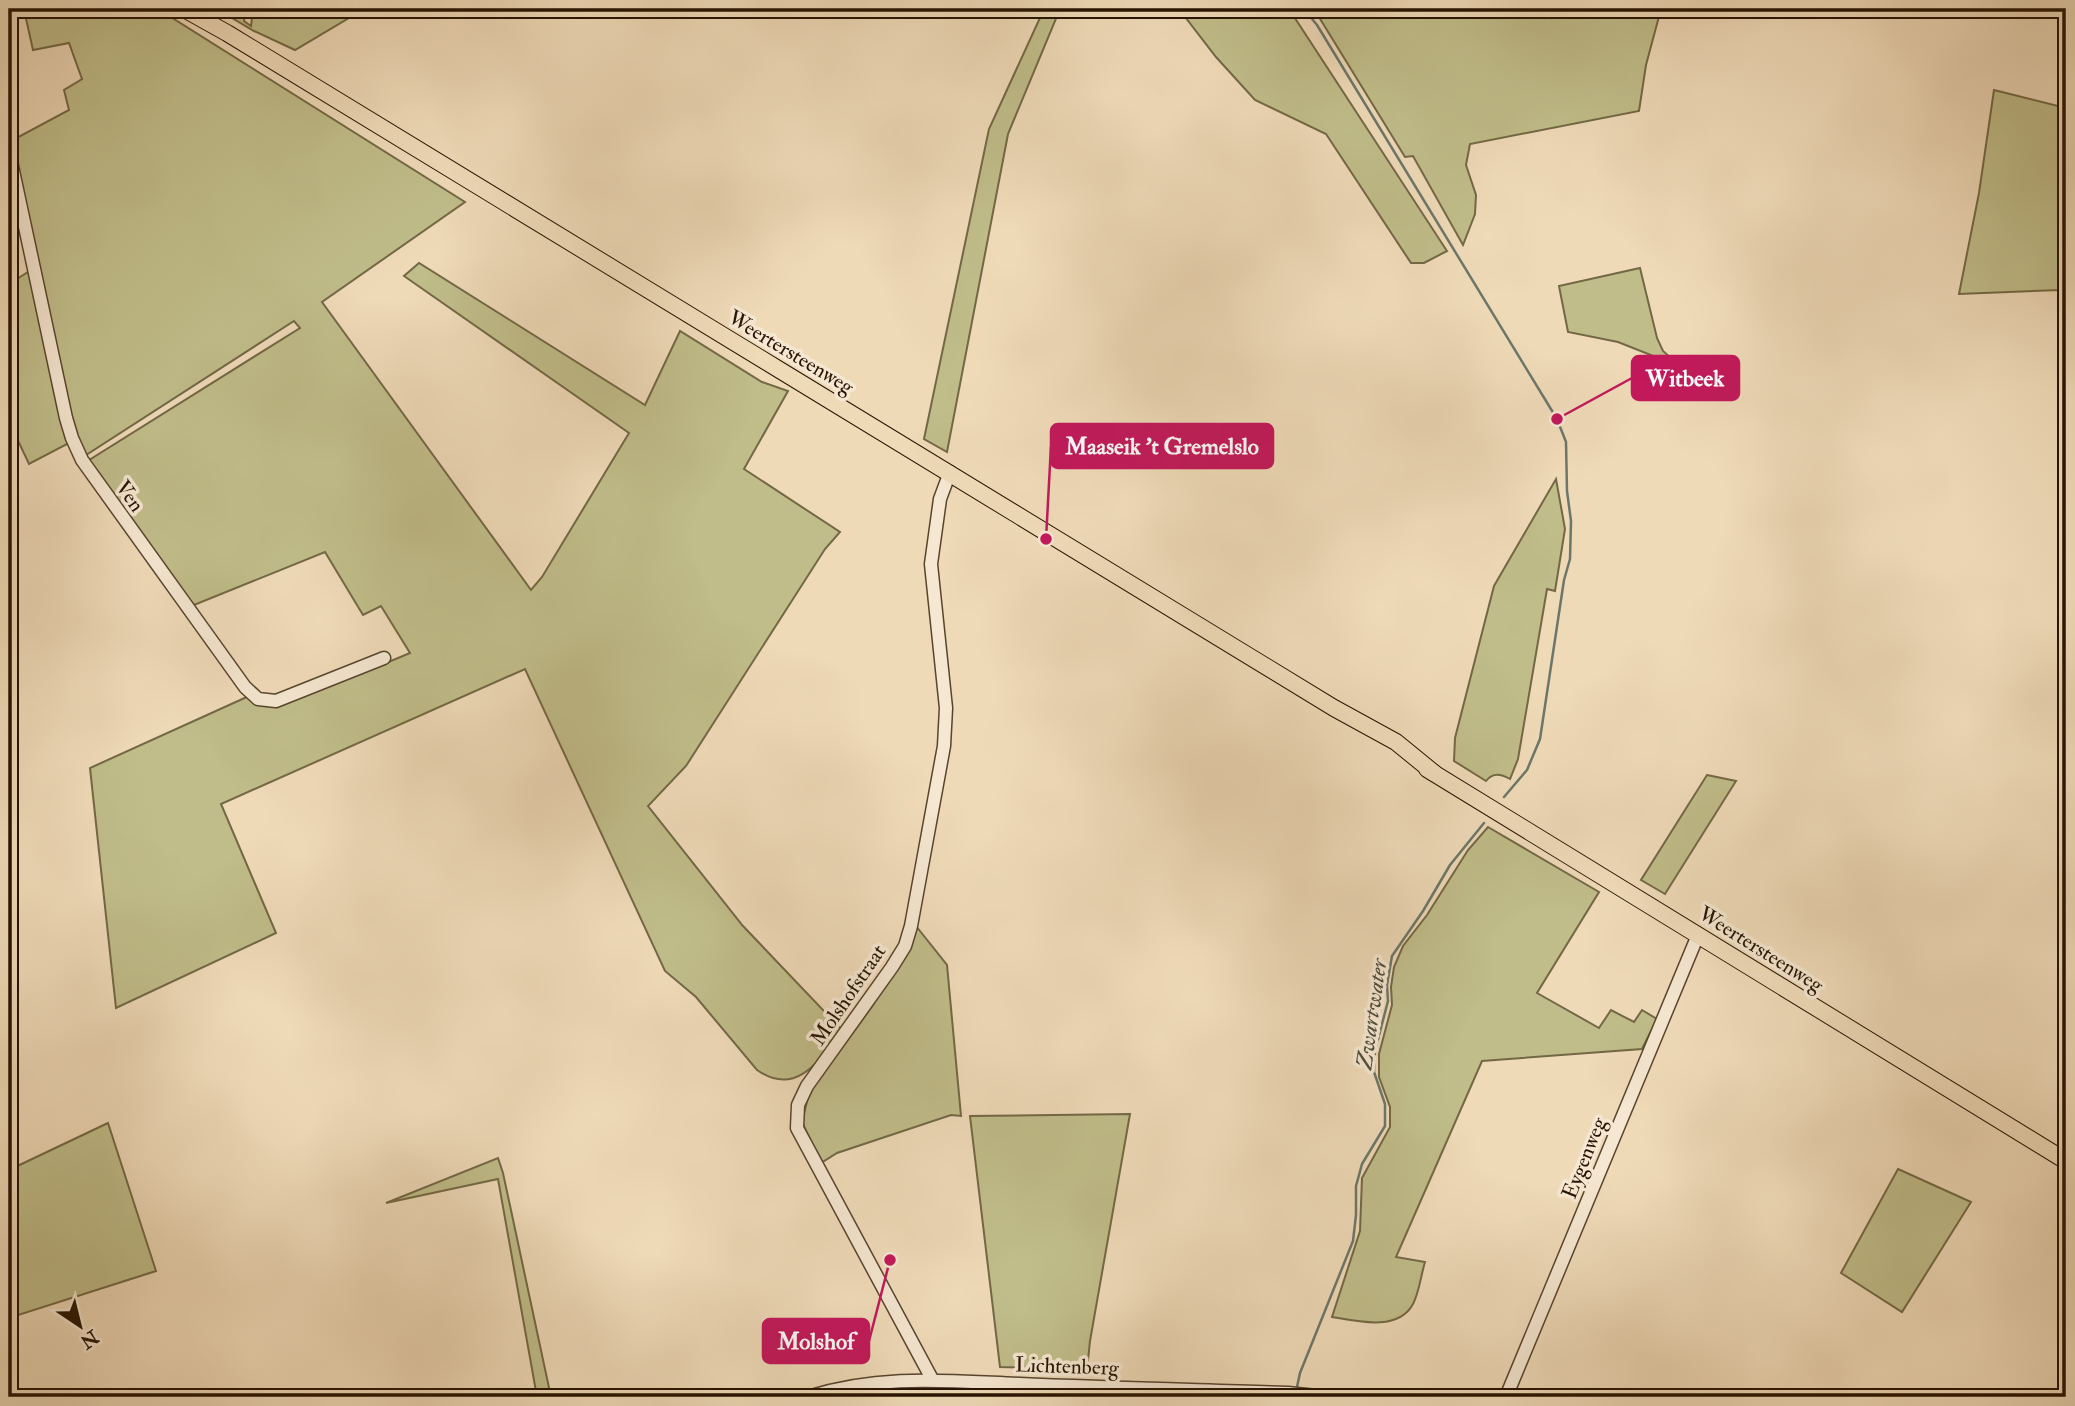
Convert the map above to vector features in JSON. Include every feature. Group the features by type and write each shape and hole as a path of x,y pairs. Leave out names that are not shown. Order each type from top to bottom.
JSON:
{"main road":[{"name":"Weertersteenweg","path":"184,9 950,472 1334,708 1396,742 1434,773 2066,1161"},
{"name":"Weertersteenweg","path":"199,9 227,33"}],"street":[{"path":"2059,9 2066,11"},
{"name":"Ven","path":"9,152 64,407 76,449 245,687 262,700 276,701 384,658"},
{"name":"Molshofstraat","path":"932,1379 797,1128 798,1105 807,1086 892,967 905,946 911,926 944,746 946,708 931,564 940,499 950,472"},
{"name":"Eygenweg","path":"1506,1397 1699,935"},
{"name":"Lichtenberg","path":"808,1397 839,1387 880,1381 932,1379 1288,1392 1326,1397"}],"shaded area":[{"path":"35,9 158,9 465,202 322,302 531,590 542,577 629,433 404,276 419,263 645,405 680,331 762,382 788,391 744,469 840,532 825,549 686,766 648,806 743,926 842,1030 816,1063 806,1071 784,1080 771,1078 757,1070 696,997 665,971 525,669 221,804 276,933 116,1008 90,768 249,696 255,701 379,666 410,653 381,606 363,615 325,552 189,607 86,462 300,328 294,321 83,457 70,418 9,142 69,110 64,90 82,79 69,43 33,50 25,14"},
{"path":"217,9 246,9 244,21 251,26 253,9 364,9 295,50 254,31"},
{"path":"1044,9 1060,9 1008,134 947,452 924,439 989,129"},
{"path":"1179,9 1289,9 1447,251 1424,263 1411,263 1326,134 1255,100 1216,57"},
{"path":"1314,9 1551,9 1552,18 1601,9 1661,9 1646,65 1639,111 1470,144 1466,165 1476,195 1475,214 1463,245 1413,156 1405,157"},
{"path":"1994,90 2066,108 2066,441 2060,290 1959,294 1979,193"},
{"path":"1640,268 1657,338 1663,351 1681,367 1618,342 1568,332 1559,286"},
{"path":"31,270 71,442 29,464 12,428 9,429 9,284"},
{"path":"1556,479 1565,529 1555,591 1547,589 1518,759 1510,779 1497,775 1486,781 1454,761 1455,738 1494,586"},
{"path":"1707,775 1736,781 1665,894 1641,880"},
{"path":"1488,827 1599,892 1537,993 1599,1028 1611,1010 1634,1022 1642,1010 1657,1019 1642,1049 1482,1061 1396,1257 1425,1262 1413,1304 1406,1313 1387,1321 1364,1322 1332,1317 1360,1231 1362,1178 1390,1127 1390,1107 1379,1077 1379,1054 1392,1005 1394,967 1403,946 1427,915 1468,850"},
{"path":"916,926 947,965 961,1116 951,1115 837,1153 821,1163 802,1122 809,1093 873,1005 903,957"},
{"path":"1130,1114 1087,1370 1000,1367 970,1116"},
{"path":"108,1123 156,1271 9,1318 9,1170"},
{"path":"498,1158 551,1397 537,1397 498,1179 386,1203"},
{"path":"1898,1169 1971,1202 1902,1312 1841,1273"}],"waterway":[{"path":"1304,9 1317,25 1557,419 1566,442 1571,521 1570,559 1564,580 1540,739 1527,770 1504,797"},
{"name":"Zwartwater","path":"1297,1387 1300,1373 1353,1241 1356,1186 1362,1164 1385,1126 1385,1104 1374,1072 1375,1051 1388,1001 1387,985 1392,956 1450,865 1484,823"}],"place":[{"name":"Witbeek","path":"1557,419"},
{"name":"Maaseik 't Gremelslo","path":"1046,539"},
{"name":"Molshof","path":"890,1260"}]}
